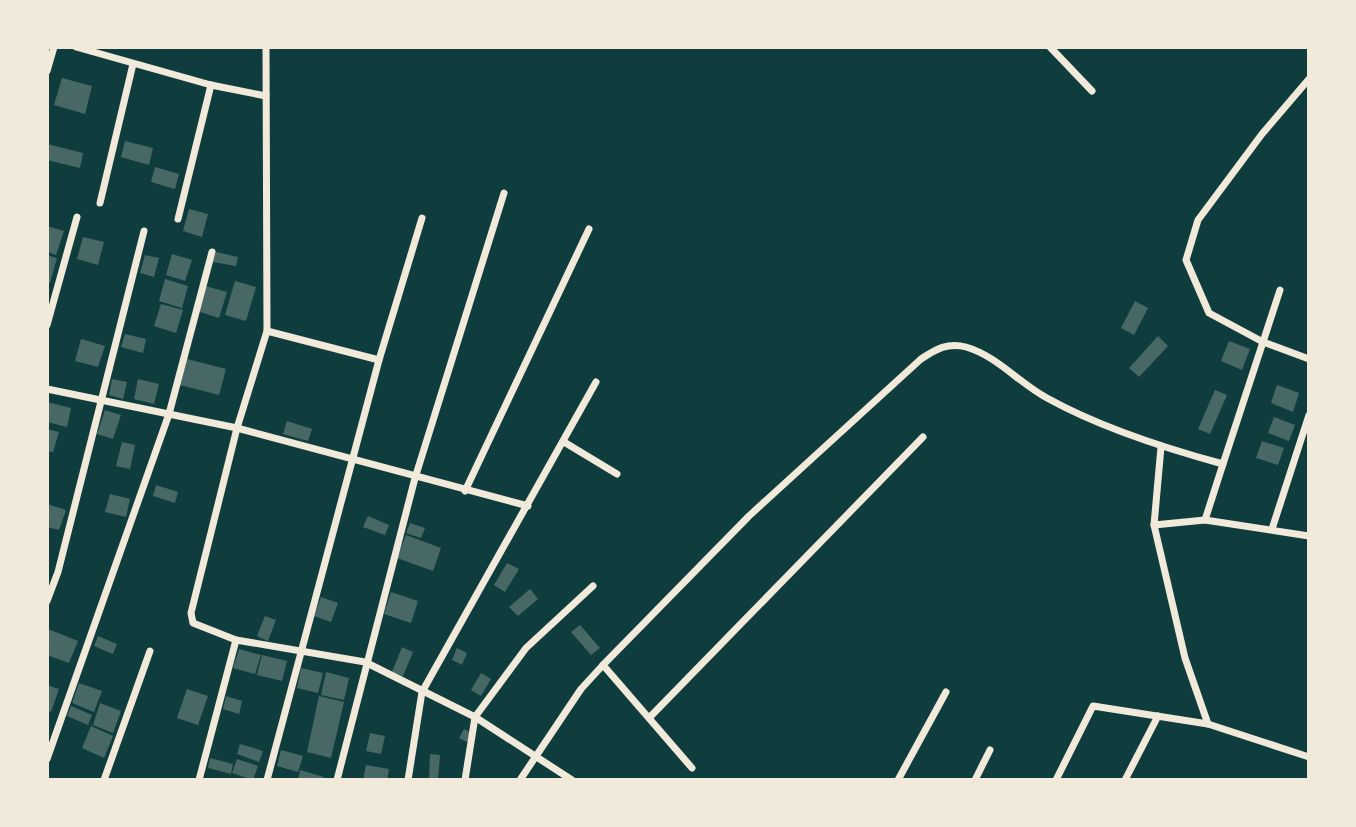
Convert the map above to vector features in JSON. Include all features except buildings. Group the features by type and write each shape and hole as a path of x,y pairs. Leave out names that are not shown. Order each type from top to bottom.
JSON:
{"street":[{"path":"47,71 54,47"},
{"path":"76,47 211,85 266,96"},
{"path":"267,47 267,331 237,428 191,613 192,623 200,629 236,640 365,662 475,717 572,780"},
{"path":"1050,47 1092,91"},
{"path":"100,203 133,64"},
{"path":"1309,79 1262,134 1198,220 1186,260 1209,313 1263,342 1309,359"},
{"path":"178,219 211,85"},
{"path":"337,780 365,662 415,478 504,193"},
{"path":"47,325 77,217"},
{"path":"267,780 379,360 422,218"},
{"path":"465,491 589,229"},
{"path":"47,601 58,572 144,231"},
{"path":"47,759 169,414 212,252"},
{"path":"1205,520 1280,290"},
{"path":"267,331 379,360"},
{"path":"520,780 534,755 603,665 749,516 921,359 940,347 963,346 986,355 1049,399 1161,447 1223,464"},
{"path":"408,780 422,692 596,382"},
{"path":"47,389 237,428 354,458 415,478 528,506"},
{"path":"1272,529 1309,415"},
{"path":"650,717 923,437"},
{"path":"564,442 617,474"},
{"path":"1161,447 1154,525 1185,658 1208,724"},
{"path":"1154,525 1205,520 1309,536"},
{"path":"465,780 475,717 526,648 593,586"},
{"path":"199,780 236,640"},
{"path":"104,780 150,651"},
{"path":"603,665 692,768"},
{"path":"898,780 946,692"},
{"path":"1056,780 1093,706 1208,724 1309,757"},
{"path":"1125,780 1158,716"},
{"path":"975,780 990,750"}]}
